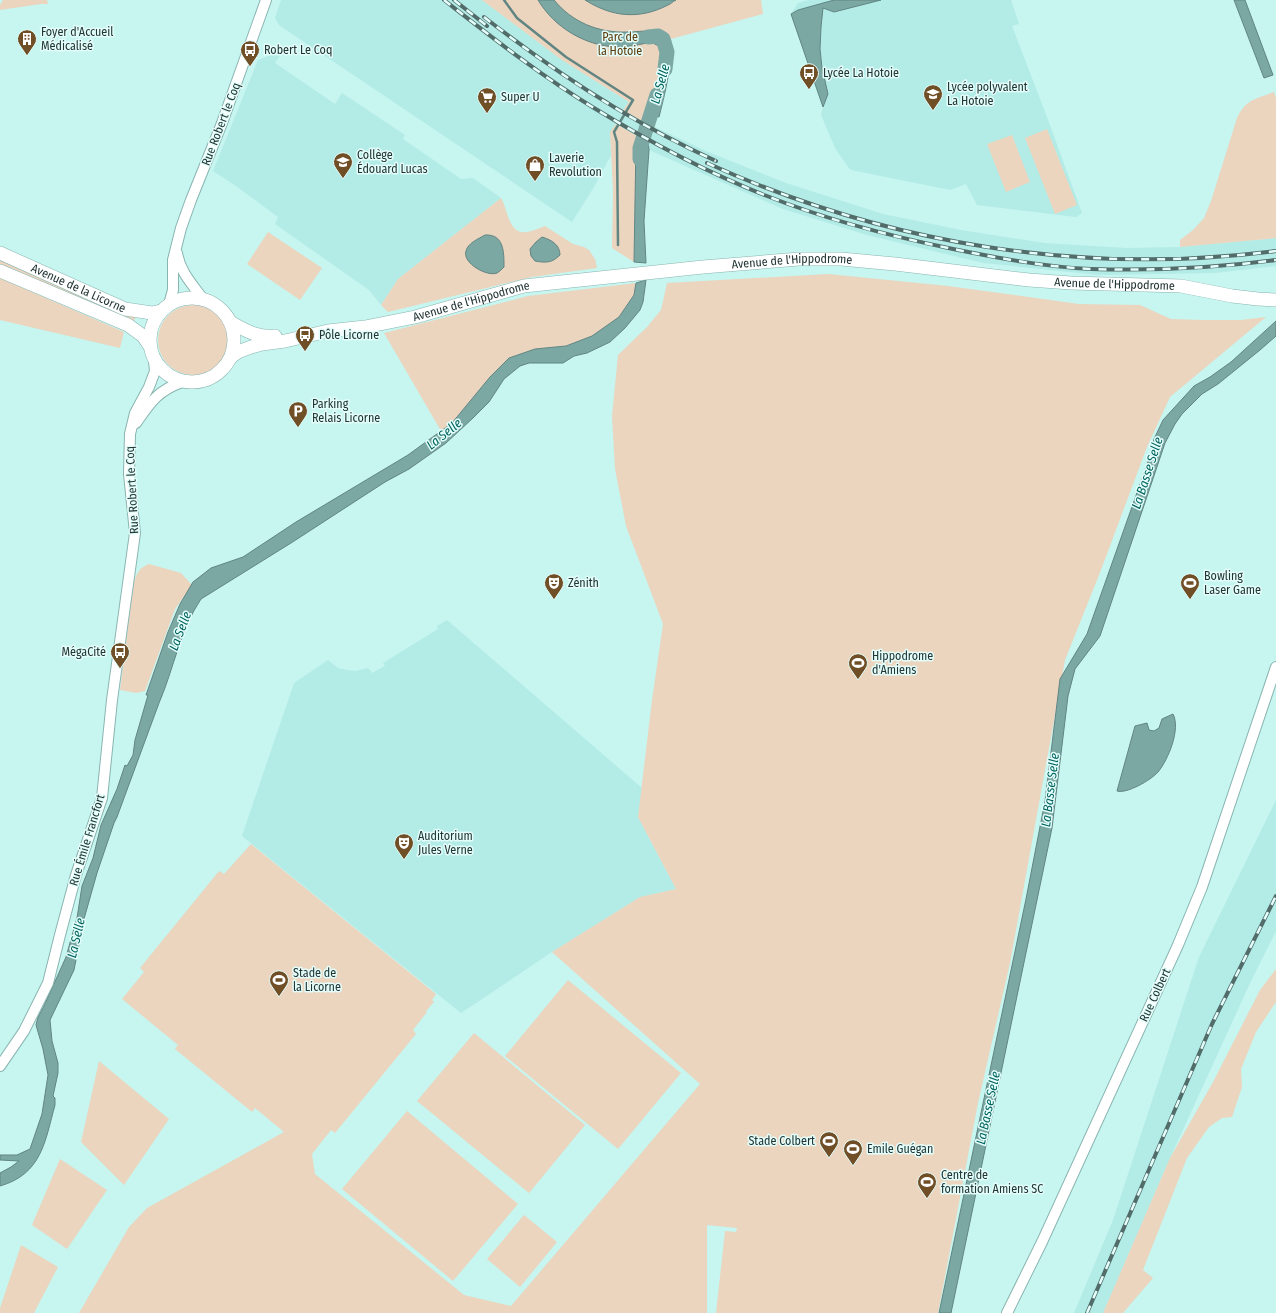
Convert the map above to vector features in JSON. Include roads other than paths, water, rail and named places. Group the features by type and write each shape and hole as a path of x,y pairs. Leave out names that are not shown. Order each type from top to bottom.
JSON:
{"main road":[{"name":"Avenue de la Licorne","path":"0,253 125,309 152,313 165,308"},
{"name":"Avenue de l'Hippodrome","path":"230,322 259,336 268,337 313,334 365,327 415,317 524,286 740,263 799,259 841,259 1029,280 1188,287 1232,296 1276,300"},
{"name":"Avenue de la Licorne","path":"0,271 128,326 143,336 149,345"},
{"path":"191,298 202,299 211,302 225,314 233,330 234,348 231,357 222,371 207,380 193,383 182,382 173,379 166,374 154,361 149,345 150,333 154,321 165,308 179,300 191,298"},
{"name":"Avenue de l'Hippodrome","path":"231,357 238,352 251,347 313,334"}],"street":[{"name":"Rue Robert le Coq","path":"165,308 173,290 173,260 181,228 222,123 266,0"},
{"name":"Rue Robert le Coq","path":"176,248 178,261 182,269 202,299"},
{"name":"Rue Robert le Coq","path":"133,552 135,533 129,474 129,444 135,413 150,387 154,370 154,361"},
{"name":"Rue Robert le Coq","path":"132,428 159,393 172,385 182,382"},
{"name":"Rue Émile Francfort","path":"0,1066 24,1031 48,983 76,875 102,798 112,700 133,552"},
{"name":"Rue Colbert","path":"1007,1313 1042,1242 1178,945 1202,887 1276,666"}],"water":[{"path":"538,0 554,0 561,8 586,25 606,31 616,32 660,31 665,33 671,41 659,46 649,43 617,47 593,43 572,33 553,19"},
{"path":"585,0 676,0 669,5 647,13 626,14 605,10"},
{"path":"834,0 881,0 834,12 823,8 820,49 822,68 828,94 823,107 791,14 798,10"},
{"path":"1234,0 1245,0 1273,75 1264,78"},
{"path":"670,47 669,73 659,117 649,113 662,69 663,50"},
{"path":"639,137 648,141 649,150 644,221 646,263 634,262 636,142"},
{"path":"485,235 496,237 502,245 504,267 497,273 487,273 476,268 471,264 466,256 467,248"},
{"path":"542,237 552,241 559,248 560,255 557,258 546,262 535,261 531,256 530,249"},
{"path":"646,280 643,302 640,310 625,328 610,342 587,353 574,356 563,363 529,363 520,366 504,379 489,402 446,443 409,469 385,482 201,599 182,636 164,690 114,823 97,873 84,919 74,970 50,1020 52,1041 58,1063 58,1073 53,1096 55,1098 55,1105 44,1143 40,1154 33,1165 25,1173 14,1181 0,1186 0,1173 19,1161 0,1160 0,1155 17,1155 30,1149 42,1114 48,1075 43,1049 36,1025 38,1017 66,957 77,918 82,886 93,858 101,825 117,789 125,765 127,766 133,755 135,740 148,695 146,695 168,632 180,604 193,582 211,568 243,557 296,522 408,455 452,423 490,377 509,358 535,349 566,346 592,336 619,317 634,295 636,283"},
{"name":"La Basse Selle","path":"1276,321 1276,336 1218,384 1202,394 1182,414 1175,424 1165,443 1100,636 1075,669 1068,696 1052,828 951,1313 939,1313 1026,899 1045,801 1060,679 1087,634 1150,456 1154,439 1163,420 1194,386 1231,362"},
{"path":"1173,714 1175,720 1174,736 1166,760 1162,767 1150,779 1139,786 1127,790 1117,791 1135,726 1147,723 1149,730 1154,731 1159,728 1162,719"}],"waterway":[{"path":"504,0 517,18 566,57 633,100 614,132 617,142 618,245"},
{"name":"La Selle","path":"648,37 658,36 663,39 667,52 665,69"},
{"name":"La Selle","path":"640,159 640,148 657,95"}],"railway":[{"path":"444,0 555,83 594,108 701,167 745,187 813,213 882,233 953,249 1022,262 1074,268 1114,270 1161,269 1230,265 1276,260"},
{"path":"454,0 487,26"},
{"path":"484,17 539,58 596,96 654,130 716,161"},
{"path":"707,163 775,191 844,214 914,233 986,247 1058,256 1130,259 1203,258 1276,251"},
{"path":"1087,1313 1212,1024 1276,896"}],"place":[{"name":"Foyer d'Accueil Médicalisé","path":"27,56"},
{"name":"Robert Le Coq","path":"250,67"},
{"name":"Lycée La Hotoie","path":"809,90"},
{"name":"Lycée polyvalent La Hotoie","path":"933,111"},
{"name":"Super U","path":"487,114"},
{"name":"Collège Édouard Lucas","path":"343,179"},
{"name":"Laverie Revolution","path":"535,182"},
{"name":"Pôle Licorne","path":"305,352"},
{"name":"Parking Relais Licorne","path":"298,428"},
{"name":"Zénith","path":"554,600"},
{"name":"Bowling Laser Game","path":"1190,600"},
{"name":"MégaCité","path":"120,669"},
{"name":"Hippodrome d'Amiens","path":"858,680"},
{"name":"Auditorium Jules Verne","path":"404,860"},
{"name":"Stade de la Licorne","path":"279,997"},
{"name":"Stade Colbert","path":"829,1158"},
{"name":"Emile Guégan","path":"853,1166"},
{"name":"Centre de formation Amiens SC","path":"927,1199"}],"park label":[{"name":"Parc de la Hotoie","path":"620,44"}]}
